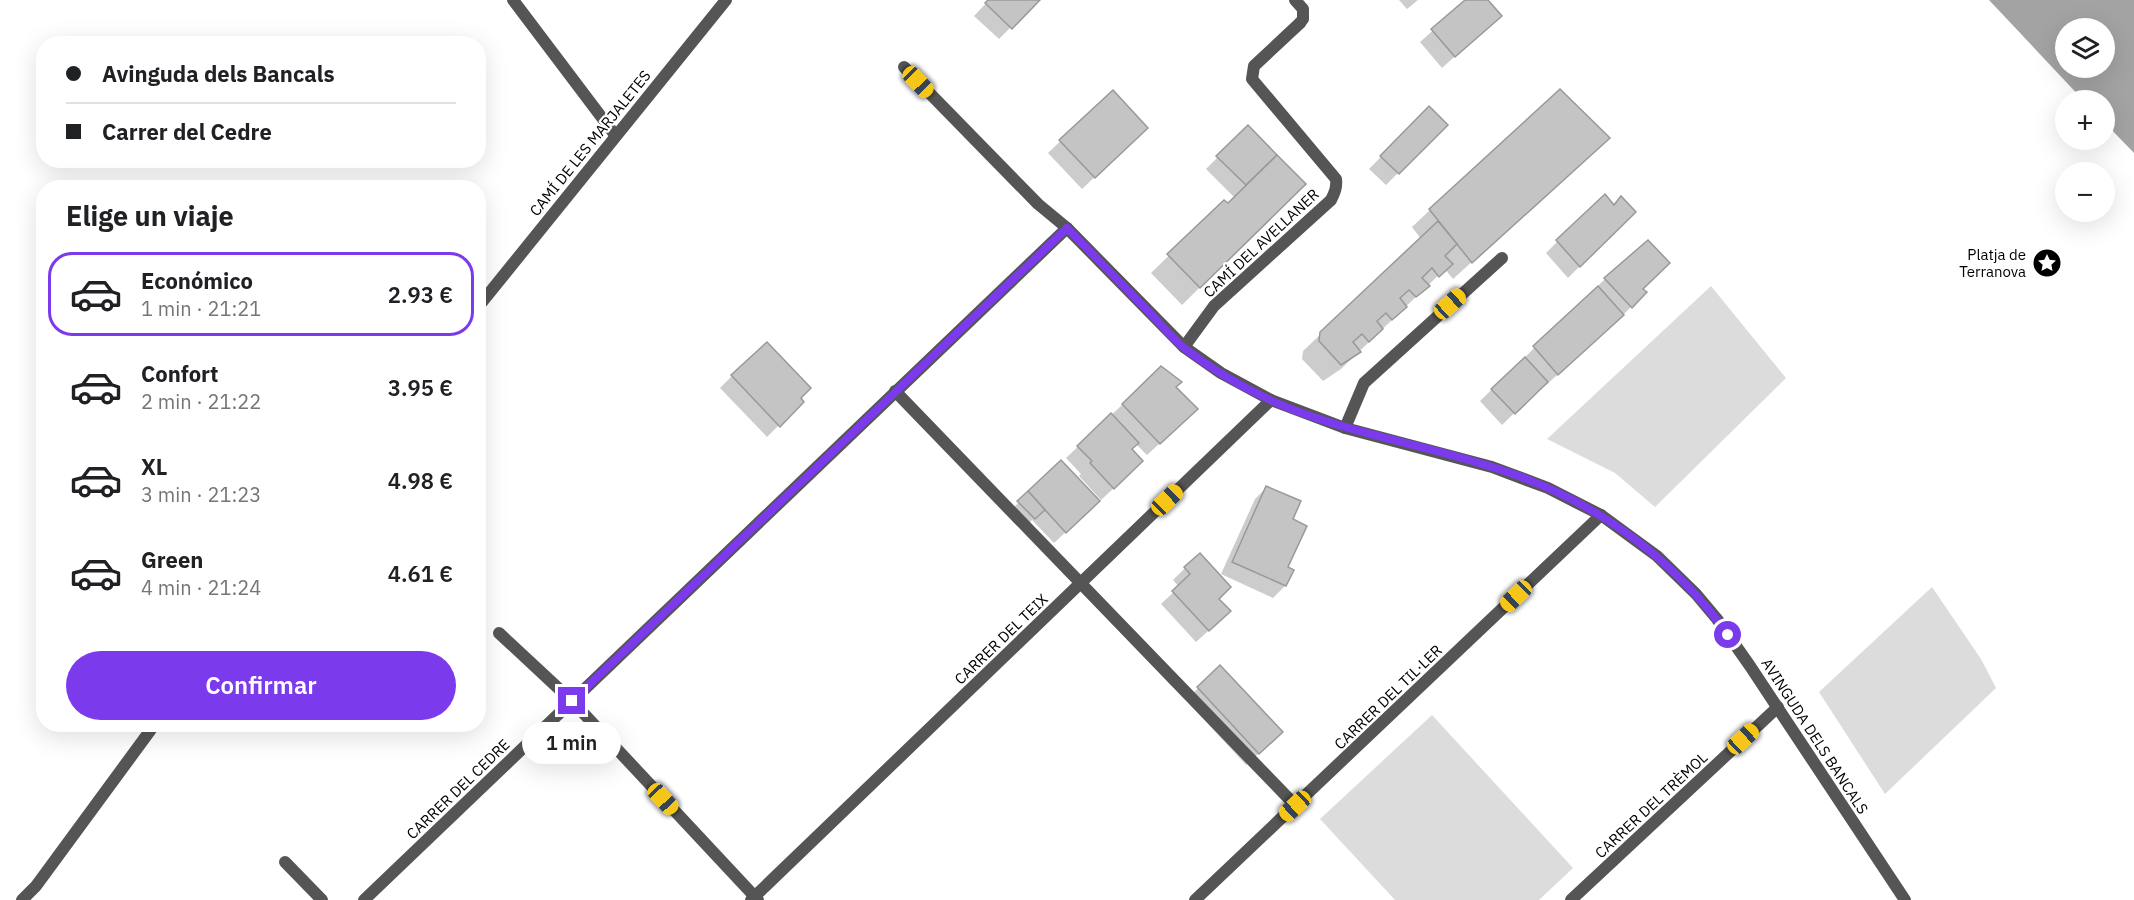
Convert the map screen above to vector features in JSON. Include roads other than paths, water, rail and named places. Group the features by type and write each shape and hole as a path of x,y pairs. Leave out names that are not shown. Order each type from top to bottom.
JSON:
{"street":[{"path":"513,0 615,135"},
{"name":"CAMÍ DE LES MARJALETES","path":"486,297 726,0"},
{"name":"CAMÍ DEL AVELLANER","path":"1184,347 1214,306 1331,200 1337,186 1336,179 1252,79 1254,66 1303,19 1303,9 1295,0"},
{"name":"AVINGUDA DELS BANCALS","path":"904,67 1038,204 1067,228 1184,347 1221,373 1271,400 1346,428 1513,474 1566,496 1601,515 1657,556 1696,594 1717,619 1905,900"},
{"name":"CARRER DEL CEDRE","path":"364,900 1067,228"},
{"path":"1346,428 1364,383 1502,258"},
{"path":"895,391 1295,806"},
{"name":"CARRER DEL TEIX","path":"755,899 1271,400"},
{"name":"CARRER DEL TIL·LER","path":"1195,900 1601,515"},
{"path":"499,633 572,701 755,899"},
{"name":"CARRER DEL TRÈMOL","path":"1571,900 1778,707"},
{"path":"22,900 36,886 150,732"},
{"path":"285,862 322,900"}],"place":[{"name":"Platja de Terranova","path":"2047,263"}]}
